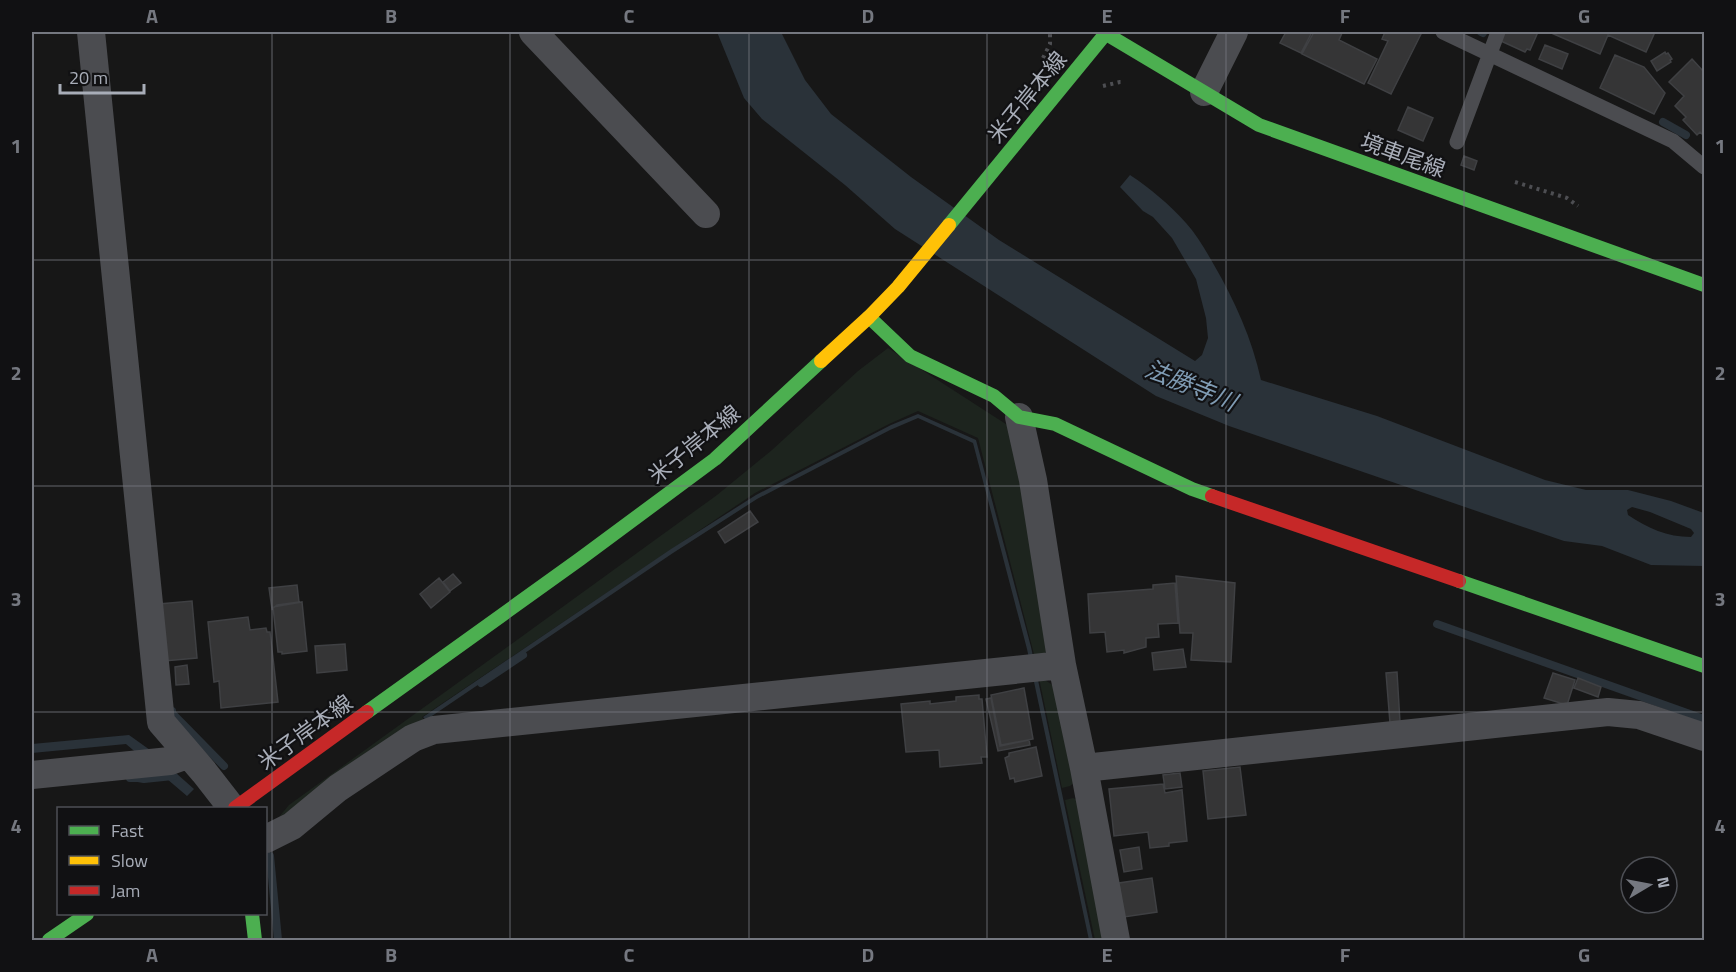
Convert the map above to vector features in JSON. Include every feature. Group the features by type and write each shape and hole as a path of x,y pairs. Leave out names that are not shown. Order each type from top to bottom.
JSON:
{"main road":[{"name":"境車尾線","path":"1105,32 1259,125 1704,285"},
{"name":"米子岸本線","path":"234,807 580,559 715,459 869,317 898,287 1105,32"},
{"path":"869,317 910,356 994,396 1019,417 1055,424 1192,489 1704,666"},
{"path":"49,940 86,915"},
{"path":"252,915 255,940"}],"street":[{"path":"91,32 161,722 167,760"},
{"path":"533,32 706,214"},
{"path":"1204,92 1234,32"},
{"path":"1019,417 1033,480 1043,667 1084,768 1116,940"},
{"path":"267,838 292,826 338,788 413,738 435,730 1043,667"},
{"path":"1084,768 1608,712 1639,715 1704,737"},
{"path":"32,775 167,760 204,772 232,807"}],"lane":[{"path":"1443,32 1673,141 1704,167"},
{"path":"1457,141 1498,32"}],"path":[{"path":"1046,54 1050,44 1050,32"}],"shaded area":[{"path":"888,348 1012,428 1047,651 1036,662 978,438 918,411 755,493 422,717 426,722 338,783 279,817 289,805 717,495 772,450 858,371"},
{"path":"1039,678 1054,686 1075,782 1062,788"},
{"path":"1073,798 1078,800 1108,940 1095,940 1065,800"}],"water":[{"name":"法勝寺川","path":"717,32 781,32 805,80 831,114 911,177 999,240 1195,361 1202,355 1208,338 1206,318 1196,279 1172,238 1120,187 1130,175 1173,210 1201,243 1236,306 1253,350 1261,380 1377,416 1545,480 1586,490 1628,490 1671,501 1704,513 1704,566 1651,565 1602,546 1564,541 1229,426 1156,396 895,229 845,185 762,119 744,98","holes":["1632,507 1691,529 1694,533 1691,537 1682,537 1658,531 1628,515 1627,510"]},
{"path":"918,414 976,440 1031,647 1093,940 1089,940 1027,649 973,443 918,418 890,430 757,499 426,720 423,717 671,549 756,495 891,425"},
{"path":"129,735 150,750 194,789 187,796 126,744 32,753 32,744"}],"building":[{"path":"1286,32 1312,32 1301,53 1280,43"},
{"path":"1314,32 1342,33 1339,40 1377,59 1364,84 1302,54"},
{"path":"1385,32 1422,32 1391,94 1368,83 1388,41 1382,39"},
{"path":"1504,32 1538,32 1530,50 1527,49 1525,52 1501,41"},
{"path":"1549,32 1655,32 1646,52 1608,35 1600,54"},
{"path":"1545,45 1568,54 1562,69 1539,59"},
{"path":"1665,52 1672,59 1671,62 1657,71 1651,61"},
{"path":"1615,55 1644,67 1665,93 1654,114 1600,88"},
{"path":"1692,59 1704,72 1704,136 1700,132 1697,135 1683,120 1686,117 1675,106 1684,96 1669,82"},
{"path":"1408,107 1433,118 1423,141 1398,130"},
{"path":"1464,156 1477,161 1474,170 1461,165"},
{"path":"750,511 758,522 725,543 718,532"},
{"path":"453,574 461,583 450,591 443,582"},
{"path":"1176,576 1235,583 1231,662 1191,660 1193,633 1180,633"},
{"path":"439,578 450,592 431,608 420,594"},
{"path":"1175,583 1178,623 1158,624 1159,637 1146,638 1146,647 1124,653 1124,650 1107,652 1105,632 1090,633 1088,594 1153,589 1153,585"},
{"path":"297,585 299,602 277,605 272,609 269,588"},
{"path":"192,601 197,658 164,661 159,604"},
{"path":"302,602 307,651 282,654 278,652 273,607"},
{"path":"248,617 250,630 266,628 267,632 270,632 278,702 221,708 219,681 214,682 208,622"},
{"path":"345,644 347,670 317,673 315,646"},
{"path":"1183,649 1186,667 1154,670 1152,653"},
{"path":"187,665 189,684 176,685 175,667"},
{"path":"1397,672 1400,722 1390,723 1386,673"},
{"path":"1553,673 1575,680 1567,705 1544,698"},
{"path":"1578,678 1601,687 1598,697 1574,688"},
{"path":"1024,688 1033,739 1001,745 991,695"},
{"path":"979,695 979,699 982,699 987,757 981,757 982,763 940,767 939,750 906,752 901,704 956,701 956,697"},
{"path":"991,698 1000,746 1029,740 1030,745 998,751 986,699"},
{"path":"1036,747 1042,776 1015,782 1014,778 1010,779 1005,758 1009,756 1009,753"},
{"path":"1240,767 1246,815 1208,819 1203,771"},
{"path":"1180,773 1182,787 1165,789 1163,775"},
{"path":"1163,784 1165,793 1182,790 1187,841 1150,848 1148,832 1114,836 1109,789"},
{"path":"1139,847 1142,869 1124,872 1120,850"},
{"path":"1152,878 1157,912 1124,917 1119,883"}],"waterway":[{"path":"1663,122 1686,135"},
{"path":"1437,624 1704,719"},
{"path":"481,683 523,655"},
{"path":"172,711 224,766"},
{"path":"130,778 173,776"},
{"path":"270,856 278,940"}],"traffic: fast":[{"path":"1103,32 1259,125 1704,285"},
{"path":"949,225 1107,32"},
{"path":"869,317 910,356 994,396 1019,417 1055,424 1192,489 1212,496"},
{"path":"367,712 715,459 821,361"},
{"path":"1459,581 1704,666"},
{"path":"49,940 86,915"},
{"path":"252,915 255,940"}],"traffic: slow":[{"path":"821,361 898,287 949,225"}],"traffic: jam":[{"path":"1212,496 1459,581"},
{"path":"236,807 367,712"}]}
